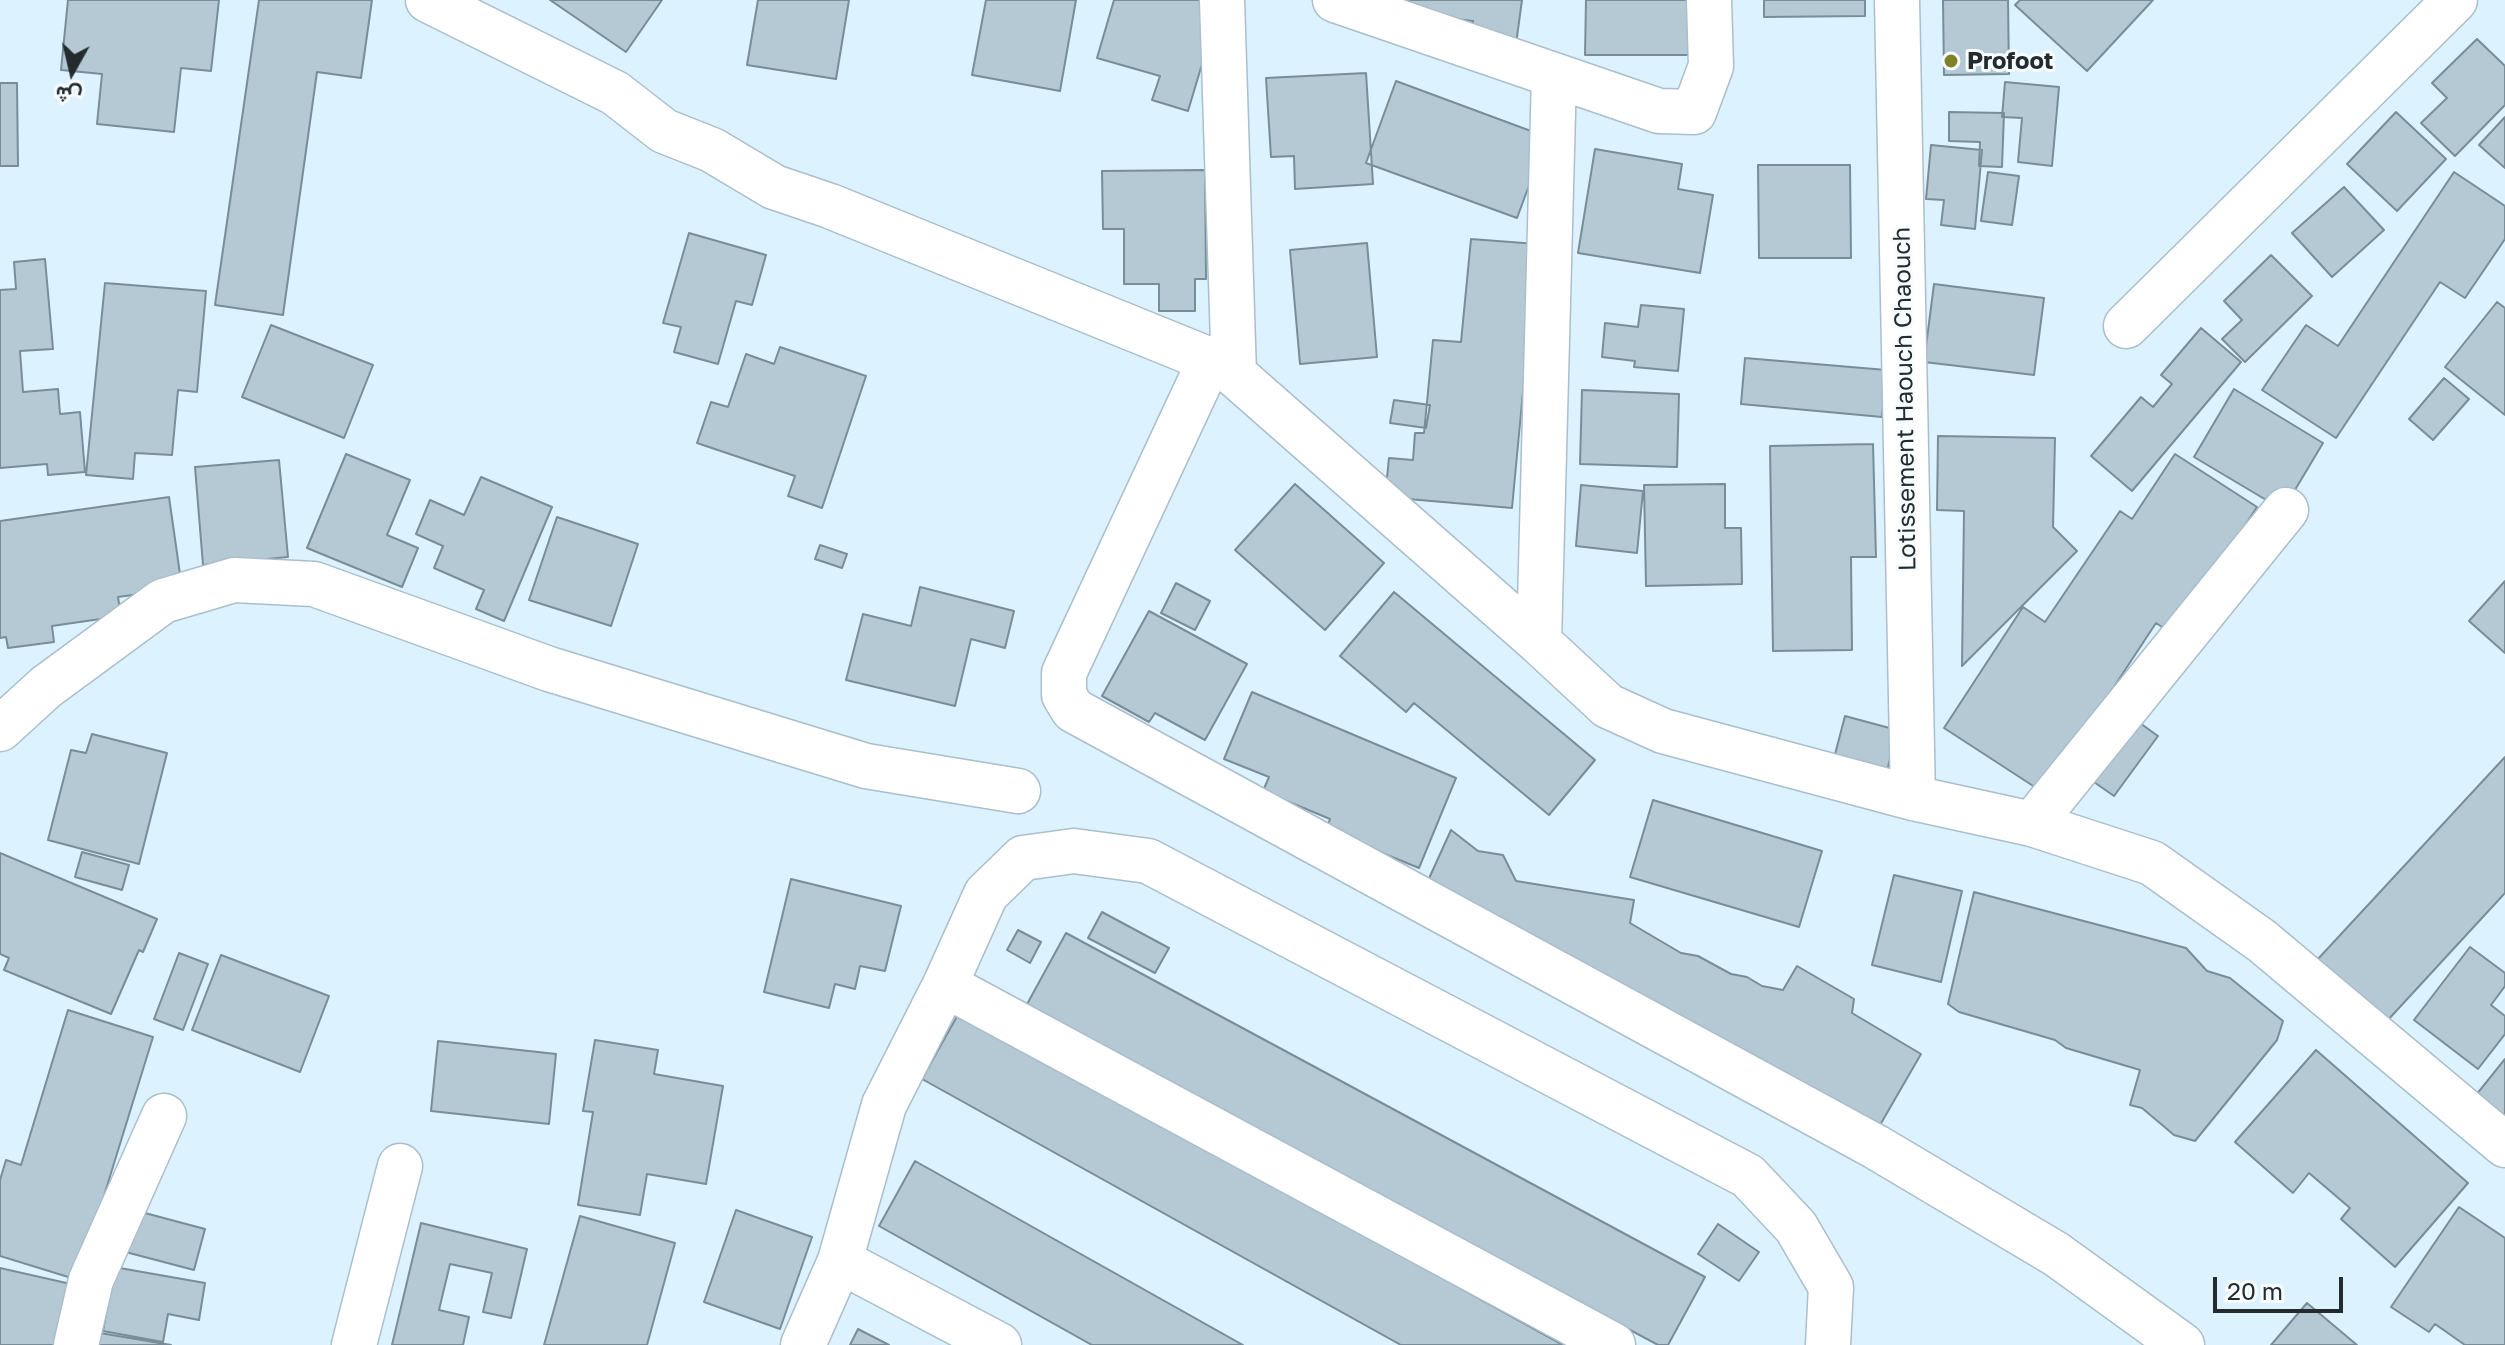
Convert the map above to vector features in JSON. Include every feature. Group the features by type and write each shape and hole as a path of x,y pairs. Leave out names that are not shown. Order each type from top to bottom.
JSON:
{"street":[{"path":"428,0 615,93 664,131 712,150 774,187 830,206 1222,367 1539,642 1608,706 1663,731 1913,798 2032,824 2152,863 2262,941 2505,1145"},
{"path":"1222,0 1222,367 1064,673 1064,695 1073,710 1876,1147 2056,1254 2182,1345"},
{"path":"1335,0 1659,111 1694,112 1711,66 1709,0"},
{"name":"Lotissement Haouch Chaouch","path":"1897,0 1913,798"},
{"path":"2126,326 2455,0"},
{"path":"1539,642 1554,75"},
{"path":"2032,824 2286,510"},
{"path":"0,729 46,687 163,601 234,580 314,584 549,669 866,766 1018,791"},
{"path":"803,1345 840,1261 884,1105 945,985 986,894 1023,858 1074,851 1148,861 1748,1176 1796,1227 1831,1287 1828,1345"},
{"path":"945,985 1613,1345"},
{"path":"76,1345 91,1280 164,1116"},
{"path":"354,1345 400,1166"},
{"path":"840,1261 999,1345"}],"building":[{"path":"68,0 219,0 211,71 181,68 174,132 97,124 102,74 61,70"},
{"path":"259,0 372,0 361,78 317,72 283,315 215,305"},
{"path":"550,0 662,0 626,52"},
{"path":"758,0 849,0 836,79 747,65"},
{"path":"986,0 1076,0 1060,91 972,75"},
{"path":"1114,0 1206,0 1220,4 1188,111 1152,100 1160,76 1097,58"},
{"path":"1406,0 1522,0 1516,44 1471,38 1473,21 1405,13"},
{"path":"1586,0 1688,0 1688,55 1585,55"},
{"path":"1764,0 1865,0 1865,16 1764,17"},
{"path":"1943,0 2008,0 2009,74 1944,75"},
{"path":"2020,0 2153,0 2087,71 2015,5"},
{"path":"2477,39 2505,66 2505,105 2455,156 2421,123 2447,98 2432,83"},
{"path":"1366,73 1373,184 1295,189 1294,156 1271,157 1266,78"},
{"path":"1396,81 1547,137 1517,218 1366,163"},
{"path":"2005,82 2059,87 2052,166 2018,162 2022,118 2002,117"},
{"path":"0,83 17,83 18,166 0,166"},
{"path":"1949,112 2004,113 2002,167 1979,166 1980,142 1949,141"},
{"path":"2396,112 2446,159 2397,211 2347,164"},
{"path":"2505,117 2505,168 2479,145"},
{"path":"1931,145 1982,150 1975,229 1941,225 1944,200 1926,199"},
{"path":"1595,149 1682,164 1678,189 1713,195 1700,273 1578,253"},
{"path":"1758,165 1850,165 1851,258 1759,258"},
{"path":"1205,170 1206,279 1195,279 1195,311 1159,311 1159,284 1124,284 1124,229 1103,229 1102,171"},
{"path":"1988,172 2019,176 2012,225 1981,221"},
{"path":"2454,172 2505,206 2505,239 2465,298 2440,282 2336,438 2262,390 2306,325 2338,346"},
{"path":"2344,187 2384,230 2332,277 2292,233"},
{"path":"689,233 766,255 752,305 736,301 718,364 674,352 681,327 663,323"},
{"path":"1471,239 1537,244 1512,508 1385,497 1389,458 1413,460 1415,433 1424,433 1433,340 1461,342"},
{"path":"1367,243 1377,357 1300,364 1290,250"},
{"path":"2271,255 2312,296 2245,362 2222,339 2242,320 2224,301"},
{"path":"45,259 53,349 20,351 23,392 58,389 60,414 80,412 85,472 48,475 47,464 0,468 0,290 16,289 14,262"},
{"path":"105,283 206,291 197,392 178,390 172,455 135,453 133,479 86,475"},
{"path":"1934,284 2044,298 2034,375 1924,362"},
{"path":"2497,302 2505,308 2505,415 2445,367"},
{"path":"1641,305 1684,309 1678,371 1634,367 1635,361 1602,357 1605,323 1638,327"},
{"path":"271,325 373,365 344,438 242,397"},
{"path":"2201,328 2241,362 2132,491 2091,456 2141,397 2153,407 2172,384 2161,375"},
{"path":"780,347 866,376 822,508 788,496 795,476 697,443 711,402 728,407 746,354 774,364"},
{"path":"1745,358 1886,370 1882,417 1741,404"},
{"path":"2444,378 2469,399 2433,440 2409,419"},
{"path":"2234,389 2323,443 2283,510 2194,457"},
{"path":"1582,390 1679,394 1677,467 1580,464"},
{"path":"1394,400 1430,405 1426,428 1390,423"},
{"path":"1938,436 2055,438 2053,527 2077,551 1962,666 1964,511 1937,510"},
{"path":"1873,444 1876,557 1851,557 1852,650 1773,651 1770,446"},
{"path":"346,454 410,480 387,535 418,548 402,587 307,548"},
{"path":"2175,454 2257,507 2174,635 2156,623 2044,793 1944,728 2023,607 2045,622 2120,511 2132,519"},
{"path":"279,460 288,557 203,565 195,467"},
{"path":"481,477 552,507 504,621 476,609 484,590 434,568 443,546 416,534 430,500 464,515"},
{"path":"1295,484 1384,563 1325,630 1235,550"},
{"path":"1725,484 1725,528 1741,528 1742,584 1646,586 1644,485"},
{"path":"1581,485 1643,491 1637,553 1576,546"},
{"path":"169,497 182,588 118,597 121,616 52,626 54,642 8,648 6,637 0,638 0,521"},
{"path":"557,517 638,544 611,626 529,600"},
{"path":"820,545 847,554 842,568 815,559"},
{"path":"2505,581 2505,653 2469,621"},
{"path":"1176,583 1210,601 1195,630 1161,613"},
{"path":"920,587 1014,611 1005,648 971,639 955,706 846,680 863,614 911,626"},
{"path":"1394,592 1595,760 1549,815 1414,703 1406,712 1340,656"},
{"path":"1149,611 1247,664 1205,740 1155,713 1149,722 1102,696"},
{"path":"1252,692 1456,778 1419,868 1326,830 1330,819 1263,791 1269,777 1224,759"},
{"path":"2126,713 2158,736 2114,796 2081,773"},
{"path":"1845,716 1897,730 1886,775 1833,762"},
{"path":"92,734 167,753 139,864 48,840 71,750 86,753"},
{"path":"2505,757 2505,893 2387,1021 2318,959"},
{"path":"1653,800 1822,851 1799,927 1630,877"},
{"path":"1451,830 1478,851 1503,855 1516,881 1634,900 1630,923 1681,953 1698,956 1731,974 1783,990 1797,966 1854,999 1852,1013 1921,1054 1872,1139 1426,885"},
{"path":"82,852 129,865 122,890 75,877"},
{"path":"0,853 157,919 143,952 139,950 111,1014 4,970 9,958 0,954"},
{"path":"1894,875 1962,891 1941,982 1872,965"},
{"path":"791,879 901,906 885,971 860,966 855,989 835,984 829,1008 764,992"},
{"path":"1974,892 2186,948 2207,971 2230,978 2283,1021 2277,1040 2195,1141 2174,1135 2142,1108 2130,1105 2140,1070 2066,1048 2055,1040 1959,1012 1948,1004"},
{"path":"1102,912 1169,948 1155,973 1088,938"},
{"path":"1018,930 1041,942 1030,963 1007,950"},
{"path":"1066,933 1705,1277 1668,1345 1658,1345 1026,1006"},
{"path":"2470,947 2505,973 2505,986 2491,1005 2505,1016 2505,1034 2478,1069 2414,1020"},
{"path":"179,953 208,964 183,1030 154,1019"},
{"path":"221,955 329,996 300,1072 192,1030"},
{"path":"68,1010 153,1037 78,1280 0,1256 0,1180 6,1160 21,1165"},
{"path":"960,1011 1563,1345 1401,1345 922,1079"},
{"path":"595,1040 658,1050 654,1074 723,1086 706,1184 647,1174 640,1215 578,1205 593,1112 583,1111"},
{"path":"438,1041 556,1054 549,1124 431,1111"},
{"path":"2316,1050 2468,1183 2395,1267 2341,1219 2350,1208 2309,1173 2293,1193 2235,1142"},
{"path":"2505,1059 2505,1135 2468,1105"},
{"path":"915,1161 1243,1345 1092,1345 879,1226"},
{"path":"2459,1207 2505,1238 2505,1345 2465,1345 2435,1324 2429,1332 2391,1307"},
{"path":"130,1209 205,1229 194,1270 118,1250"},
{"path":"736,1210 812,1237 780,1329 704,1302"},
{"path":"580,1216 675,1243 647,1345 544,1345"},
{"path":"421,1223 527,1249 511,1318 483,1312 492,1273 450,1264 439,1310 469,1317 463,1345 392,1345"},
{"path":"1718,1224 1759,1252 1739,1281 1698,1254"},
{"path":"114,1267 205,1283 199,1320 168,1314 163,1342 103,1331"},
{"path":"0,1268 84,1287 71,1345 0,1345"},
{"path":"2307,1303 2357,1345 2271,1345"},
{"path":"858,1329 889,1345 850,1345"},
{"path":"100,1333 171,1345 98,1345"}],"place":[{"name":"Profoot","path":"1951,61"}]}
